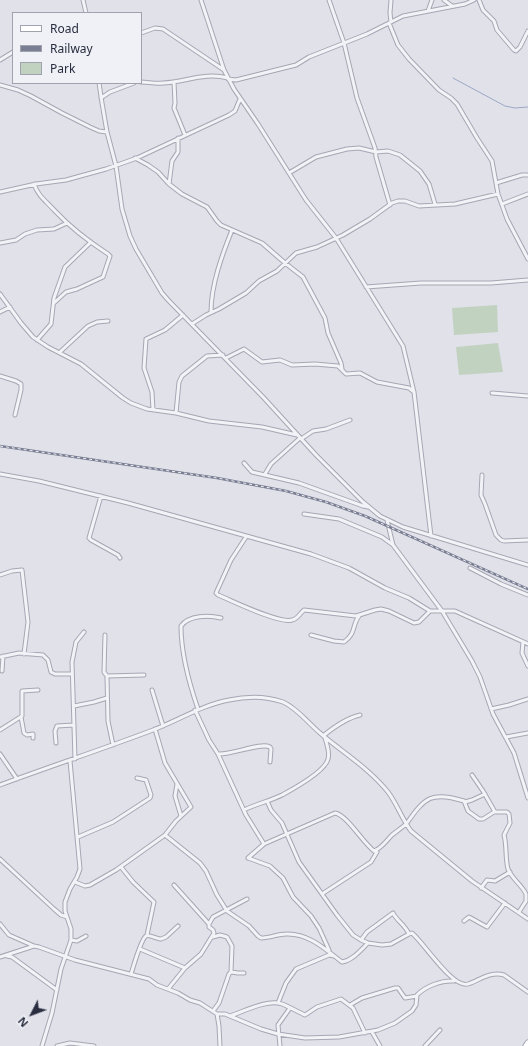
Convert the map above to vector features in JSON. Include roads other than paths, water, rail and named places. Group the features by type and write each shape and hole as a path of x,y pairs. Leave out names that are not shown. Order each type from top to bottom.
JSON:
{"street":[{"path":"83,0 86,12"},
{"path":"201,0 212,37 232,87 306,200 336,238 404,346 414,392 431,536"},
{"path":"329,0 344,43 357,98 374,141 390,205"},
{"path":"391,0 390,22 398,45 410,60 439,90 457,104 476,138 492,162 498,194 513,231 528,258"},
{"path":"428,11 432,0"},
{"path":"444,0 452,6"},
{"path":"142,82 174,82 200,76 217,76 236,80 296,65 310,57 403,16 465,4 474,0"},
{"path":"479,0 483,10 494,21 498,30 514,50 518,50 528,30"},
{"path":"142,33 155,28 163,29 224,70"},
{"path":"0,60 12,53"},
{"path":"232,87 236,80"},
{"path":"174,82 174,108 184,135"},
{"path":"99,84 107,132 116,166 122,209 130,236 162,293 368,507 387,520 431,536 528,564"},
{"path":"101,98 110,92 131,84"},
{"path":"0,85 18,90 90,127 99,131 107,132"},
{"path":"0,192 34,184 72,179 116,166 229,115 235,111 240,99"},
{"path":"169,184 172,161 178,152 178,138"},
{"path":"289,173 308,161 325,154 352,148 376,152 388,150 400,155 415,166 428,182 435,204"},
{"path":"135,158 158,172 169,184 182,194 207,207 218,223 257,240 305,280 326,321 328,333 341,363 342,369"},
{"path":"496,184 522,175 528,175"},
{"path":"34,184 39,195 66,223 109,255 104,275 101,278 89,282 77,289 66,292 54,302"},
{"path":"192,324 246,293 259,281 277,270 296,252 317,246 356,228 398,201 405,201 419,206 455,204 498,194"},
{"path":"502,204 528,194"},
{"path":"0,243 16,240 25,234 37,230 54,229 66,223"},
{"path":"211,312 214,284 232,230"},
{"path":"37,340 51,324 54,298 64,267 91,242"},
{"path":"366,287 421,283 491,283 528,280"},
{"path":"0,294 28,332 37,340 82,364 123,398 143,408 176,413 209,421 262,427 299,437"},
{"path":"0,312 10,307"},
{"path":"153,410 152,392 144,368 146,339 162,332 183,315"},
{"path":"60,352 88,326 97,322 108,321"},
{"path":"176,413 179,382 182,376 207,356 224,357 244,349 262,362 280,360 292,365 315,364 338,366 346,374 360,373 377,382 409,388 414,392"},
{"path":"0,376 21,384 15,415"},
{"path":"492,393 528,396"},
{"path":"265,474 271,464 299,437 312,431 326,429 350,420"},
{"path":"244,463 252,472 299,483 368,507"},
{"path":"0,474 38,481 101,496 311,554 343,566 408,598 430,611 455,611 528,644"},
{"path":"482,475 480,495 485,504 496,535 504,541 528,540"},
{"path":"101,496 88,538 118,555 120,558"},
{"path":"304,514 339,519 382,537 394,545 442,611 472,661 480,677 491,709 516,758 527,789 528,798"},
{"path":"387,520 394,545"},
{"path":"246,537 230,560 216,592 218,595 283,621 294,619 304,610 359,616 381,609 417,623 430,611"},
{"path":"470,568 500,584 528,595"},
{"path":"0,575 12,571 22,570 23,572 28,622 24,654"},
{"path":"221,618 205,616 185,622 181,626 188,678 196,710 209,740 218,754 244,810 264,844"},
{"path":"311,635 344,642 354,631 356,620 359,616"},
{"path":"75,759 72,662 76,642 84,632"},
{"path":"104,635 104,672 107,676 108,721 112,745"},
{"path":"523,642 522,653 528,666"},
{"path":"2,671 2,657 10,654 24,654 43,655 48,660 50,670 53,673 72,674"},
{"path":"107,676 144,675"},
{"path":"33,738 33,734 28,735 24,733 21,717 22,691 38,690"},
{"path":"152,690 163,726"},
{"path":"0,785 70,761 163,726 196,710 216,703 240,698 257,697 273,699 289,705 324,737 362,765 383,786 411,831 481,888 528,919"},
{"path":"74,706 107,698"},
{"path":"491,709 510,706 528,699"},
{"path":"324,737 339,725 360,715"},
{"path":"0,730 21,717"},
{"path":"56,743 55,731 57,726 73,725"},
{"path":"75,882 85,886 90,885 121,867 165,835 181,816 191,807 165,763 155,729"},
{"path":"506,737 528,733"},
{"path":"244,810 281,796 315,775 326,765 328,756 324,737"},
{"path":"218,754 227,755 267,745 270,747 270,762"},
{"path":"0,754 17,779"},
{"path":"42,1046 52,1014 61,968 71,940 71,929 65,907 66,897 75,882 80,869 70,761"},
{"path":"472,775 495,812"},
{"path":"78,837 113,822 150,798 152,795 146,780 137,778"},
{"path":"177,784 175,794 181,816"},
{"path":"322,894 371,862 376,852 394,833 406,824 421,805 430,797 440,797 465,802 485,794"},
{"path":"267,801 273,813 282,823 299,862 348,929 361,940 368,943 391,944 412,933 454,981 466,985 483,977 500,974 528,992"},
{"path":"465,802 468,811 479,819 495,812 507,812 510,816 510,823 504,835 506,842 506,854 510,872 526,894 524,905 519,912"},
{"path":"330,952 319,928 293,897 283,878 270,866 248,858 264,844 335,813 339,814 348,822 376,852"},
{"path":"165,835 200,863 206,871 226,911 249,926 261,938 282,934 292,934 304,937 316,942 342,962 347,961 360,952 368,943"},
{"path":"0,859 59,914 67,917"},
{"path":"121,867 133,882 154,902 147,935 131,974"},
{"path":"481,888 487,880 495,881 510,872"},
{"path":"168,989 185,968 201,954 213,937 214,933 209,927 209,924 174,885"},
{"path":"209,924 213,917 247,899"},
{"path":"464,921 469,917 487,926 505,903"},
{"path":"361,940 362,937 393,912 409,934"},
{"path":"0,924 9,935 34,946 149,979 157,985 200,1004 215,1013 225,1014 261,1029 278,1034 305,1038 319,1038 372,1032 395,1023 412,1011 416,1005 417,996"},
{"path":"147,935 160,939 166,937 178,926"},
{"path":"213,937 220,935 227,938 232,946 231,972 215,1013 219,1026 220,1046"},
{"path":"71,940 77,941 86,936"},
{"path":"0,957 4,955 7,956 34,946"},
{"path":"140,949 185,968"},
{"path":"278,1003 286,983 296,969 329,955 335,956"},
{"path":"7,956 12,957 57,990"},
{"path":"231,972 238,974 244,973"},
{"path":"350,1005 362,998 395,988 398,988 405,998 417,996 424,989 445,981 454,981"},
{"path":"230,1016 270,1003 278,1003 305,1016 317,1007 340,999 350,1005 366,1033"},
{"path":"280,1046 278,1034 279,1023 290,1008"},
{"path":"425,1046 440,1030"},
{"path":"372,1032 380,1046"},
{"path":"57,1046 70,1044 94,1046"}],"waterway":[{"path":"453,78 505,106 515,108 528,107"}],"railway":[{"path":"0,446 217,478 286,491 326,502 365,516 528,589"}]}
